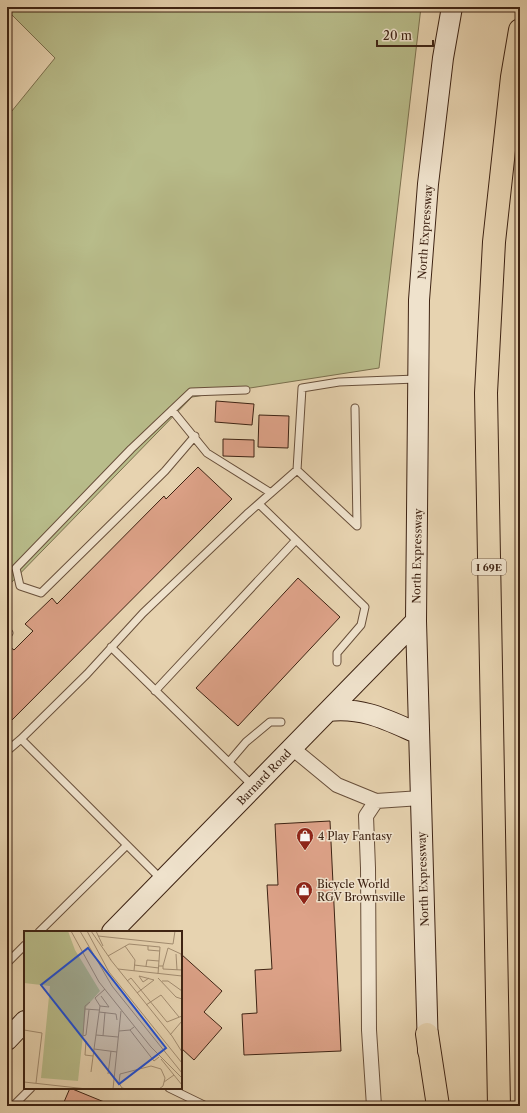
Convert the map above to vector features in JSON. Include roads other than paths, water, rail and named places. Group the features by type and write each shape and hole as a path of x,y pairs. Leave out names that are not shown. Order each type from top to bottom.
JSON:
{"highway":[{"name":"I 69E","path":"499,1106 486,393 494,242 512,77 520,30"},
{"path":"427,1034 438,1106"}],"main road":[{"name":"North Expressway","path":"429,1106 416,621 419,300 428,184 443,58 452,7"},
{"name":"Barnard Road","path":"113,931 416,621"},
{"path":"328,711 357,711 378,716 419,734"},
{"path":"7,1040 24,1022"}],"street":[{"path":"292,748 338,785 376,801 421,798"},
{"path":"374,1106 369,1030 366,816 376,801"}],"lane":[{"path":"7,751 87,674 143,613 297,470 302,388 339,382 418,378"},
{"path":"195,436 165,471 41,594 20,586 16,568 103,478 191,392 246,390"},
{"path":"297,470 357,526 355,408"},
{"path":"172,410 195,436 207,453 271,493"},
{"path":"259,504 365,607 361,625 338,653 338,662"},
{"path":"155,691 296,540"},
{"path":"111,647 254,787"},
{"path":"229,762 246,742 270,722 281,722"},
{"path":"21,738 163,880"},
{"path":"40,931 127,845"},
{"path":"7,963 24,949"},
{"path":"7,1102 12,1106 30,1089"},
{"path":"171,1089 206,1106"}],"place":[{"name":"4 Play Fantasy","path":"305,851"},
{"name":"Bicycle World RGV Brownsville","path":"304,905"}]}
